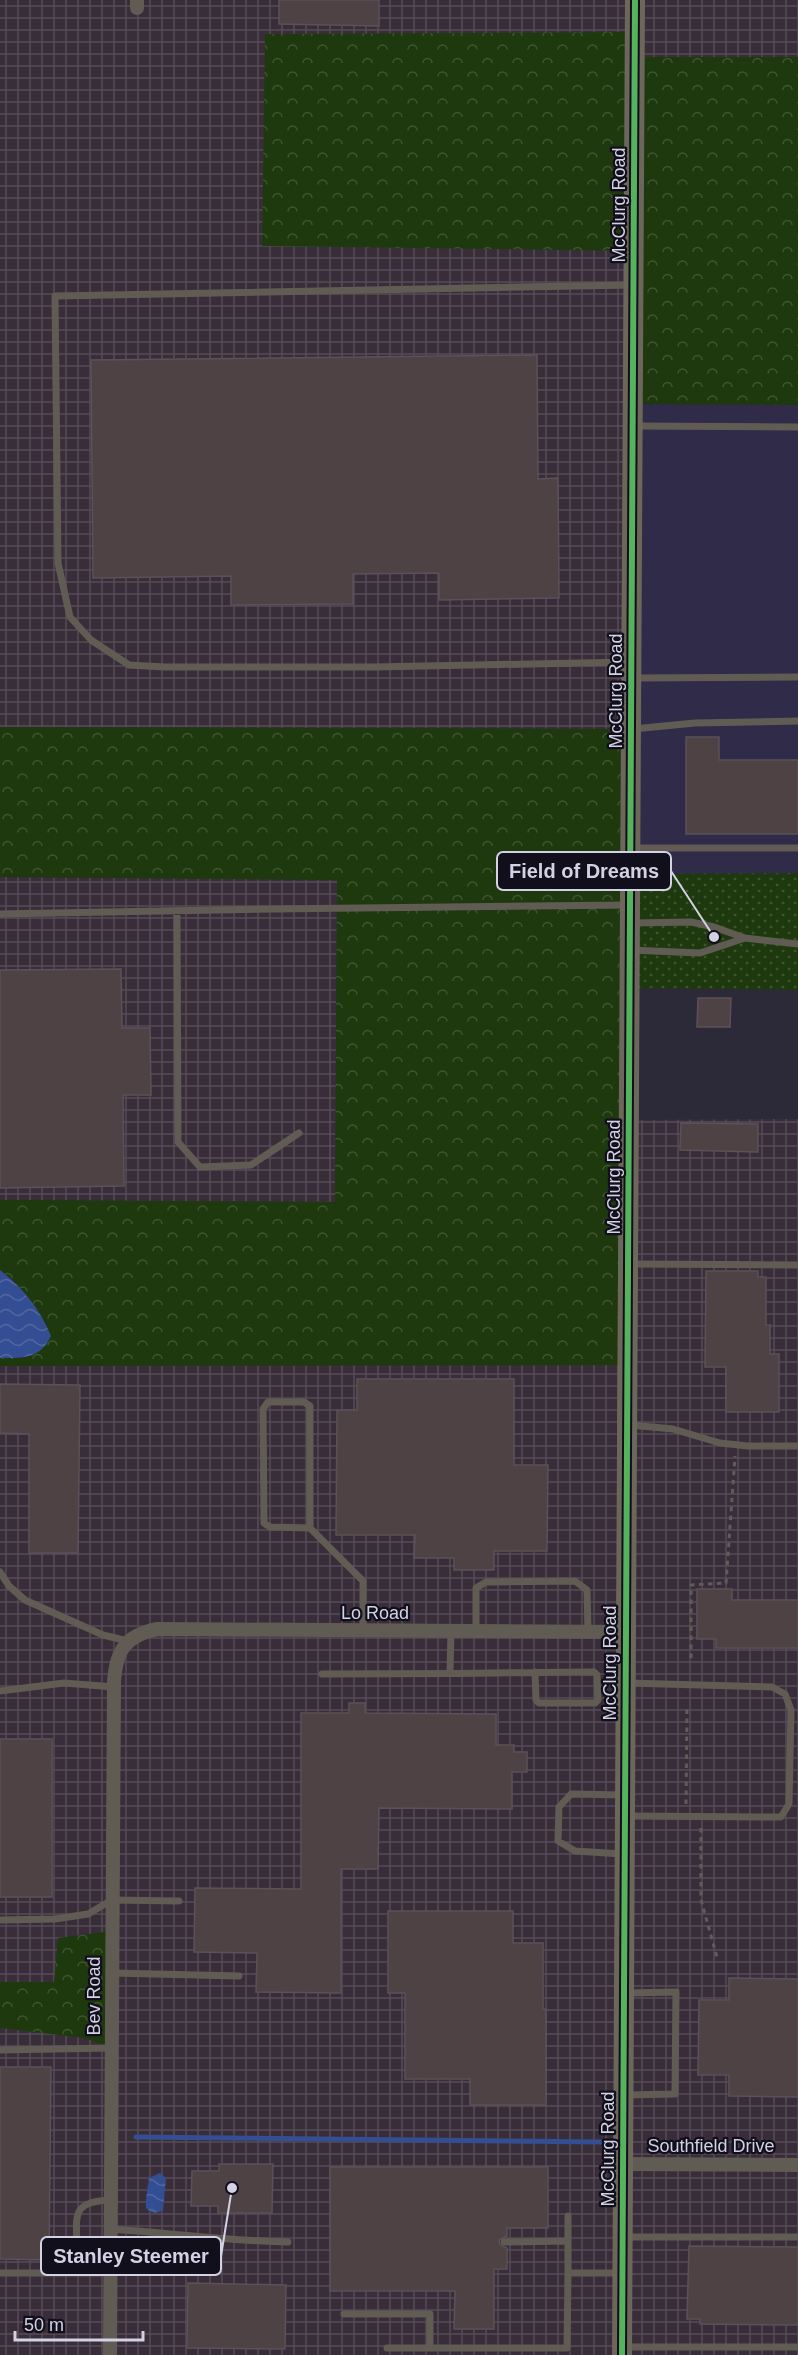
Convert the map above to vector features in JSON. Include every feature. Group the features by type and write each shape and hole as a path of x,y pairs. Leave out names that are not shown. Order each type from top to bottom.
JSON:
{"street":[{"name":"McClurg Road","path":"622,2351 635,0"},
{"name":"Lo Road","path":"128,1641 142,1632 158,1629 625,1632"},
{"name":"Bev Road","path":"110,2355 114,1687 117,1658 128,1641"},
{"name":"Southfield Drive","path":"623,2163 798,2164"}],"lane":[{"path":"634,285 55,296 58,563 70,617 91,640 129,665 632,670 798,677"},
{"path":"633,426 798,427"},
{"path":"631,729 695,723 798,721"},
{"path":"630,848 798,848"},
{"path":"177,910 178,1142 200,1167 251,1165 299,1132"},
{"path":"0,914 177,910 630,914 691,922 714,927 746,939 798,944"},
{"path":"630,950 700,953 746,939"},
{"path":"628,1264 798,1265"},
{"path":"310,1527 270,1527 264,1523 263,1409 268,1402 304,1402 310,1406 310,1527 363,1581 363,1631"},
{"path":"627,1425 673,1429 720,1443 736,1445 798,1446"},
{"path":"0,1572 9,1586 25,1600 103,1635 128,1641"},
{"path":"476,1632 476,1588 486,1582 564,1581 575,1581 586,1590 588,1632"},
{"path":"450,1673 451,1632"},
{"path":"322,1674 535,1672 594,1672 597,1675 598,1700 595,1703 539,1703 536,1700 535,1672"},
{"path":"0,1691 64,1683 114,1687"},
{"path":"624,1816 781,1817 789,1804 791,1710 785,1694 772,1687 625,1683"},
{"path":"624,1795 571,1794 560,1807 558,1841 575,1851 624,1854"},
{"path":"0,1920 55,1920 88,1914 112,1900 178,1901"},
{"path":"112,1973 239,1977"},
{"path":"623,2095 675,2094 676,1992 624,1993"},
{"path":"0,2050 112,2048"},
{"path":"96,2273 77,2252 76,2215 83,2205 93,2201 112,2200"},
{"path":"387,2348 567,2348 568,2216"},
{"path":"111,2229 184,2234 238,2241 288,2242"},
{"path":"623,2237 798,2237"},
{"path":"504,2242 568,2241"},
{"path":"0,2273 111,2273"},
{"path":"568,2273 622,2273"},
{"path":"344,2314 430,2314 430,2347"},
{"path":"622,2351 798,2347"}],"path":[{"path":"691,1658 691,1584 726,1583 736,1445"},
{"path":"686,1809 687,1707"},
{"path":"702,1823 700,1863 702,1900 717,1957"}],"shaded area":[{"path":"0,0 798,0 798,57 635,57 631,729 0,727"},
{"path":"633,404 798,405 798,873 630,874"},
{"path":"0,877 337,880 335,1202 0,1200"},
{"path":"798,1119 798,2355 0,2355 0,1366 627,1365 629,1120"}],"green space":[{"path":"635,32 635,57 798,57 798,405 633,404 634,251 262,246 265,34"},
{"path":"0,727 631,729 628,1365 0,1366 0,1358 26,1358 16,1283 0,1270 0,1200 335,1202 337,880 0,877"},
{"path":"798,873 798,990 630,988 630,874"},
{"path":"112,1931 112,2048 84,2038 0,2028 0,1982 54,1982 58,1938"}],"water":[{"path":"0,1270 30,1300 51,1336 42,1349 30,1356 0,1358"},
{"path":"160,2173 166,2178 163,2210 155,2213 146,2208 149,2178"}],"building":[{"path":"279,0 379,0 379,26 279,24"},
{"path":"537,355 538,479 558,478 559,598 439,600 439,573 353,574 353,604 231,605 231,576 93,578 91,360"},
{"path":"686,737 719,737 719,760 798,760 798,834 686,834"},
{"path":"121,969 122,1028 150,1028 151,1095 123,1095 124,1186 0,1188 0,970"},
{"path":"698,998 731,998 730,1027 697,1027"},
{"path":"681,1123 758,1124 758,1152 680,1150"},
{"path":"706,1271 758,1271 758,1277 766,1277 766,1325 770,1325 770,1354 779,1354 779,1412 726,1412 726,1367 705,1367"},
{"path":"357,1379 514,1379 514,1465 548,1465 547,1551 494,1551 494,1570 454,1570 454,1558 414,1558 415,1535 336,1535 337,1410 357,1410"},
{"path":"0,1384 80,1385 78,1553 29,1553 29,1434 0,1433"},
{"path":"697,1589 732,1589 732,1600 798,1600 798,1648 716,1648 716,1639 697,1639"},
{"path":"349,1703 365,1703 365,1713 496,1714 496,1745 514,1745 514,1752 527,1752 527,1772 512,1772 512,1809 379,1808 378,1869 341,1869 341,1993 256,1992 257,1953 194,1952 195,1888 301,1889 301,1713 349,1713"},
{"path":"0,1739 52,1739 52,1897 0,1897"},
{"path":"388,1911 513,1911 513,1943 543,1943 546,2105 470,2105 470,2079 405,2079 405,1993 388,1993"},
{"path":"729,1978 798,1979 798,2097 729,2096 729,2075 698,2075 699,2000 729,2000"},
{"path":"0,2067 51,2067 49,2260 0,2259"},
{"path":"219,2164 273,2164 272,2213 218,2213 218,2206 191,2206 192,2171 219,2171"},
{"path":"330,2167 548,2167 548,2228 507,2228 507,2236 499,2240 500,2245 507,2248 507,2269 494,2269 494,2329 454,2329 455,2291 330,2291"},
{"path":"689,2246 798,2247 798,2325 700,2324 700,2319 687,2319"},
{"path":"188,2283 286,2285 285,2349 187,2348"}],"waterway":[{"path":"136,2137 601,2142"}],"cycle path":[{"path":"622,2355 635,0"}],"place":[{"name":"Field of Dreams","path":"714,937"},
{"name":"Stanley Steemer","path":"232,2188"}]}
